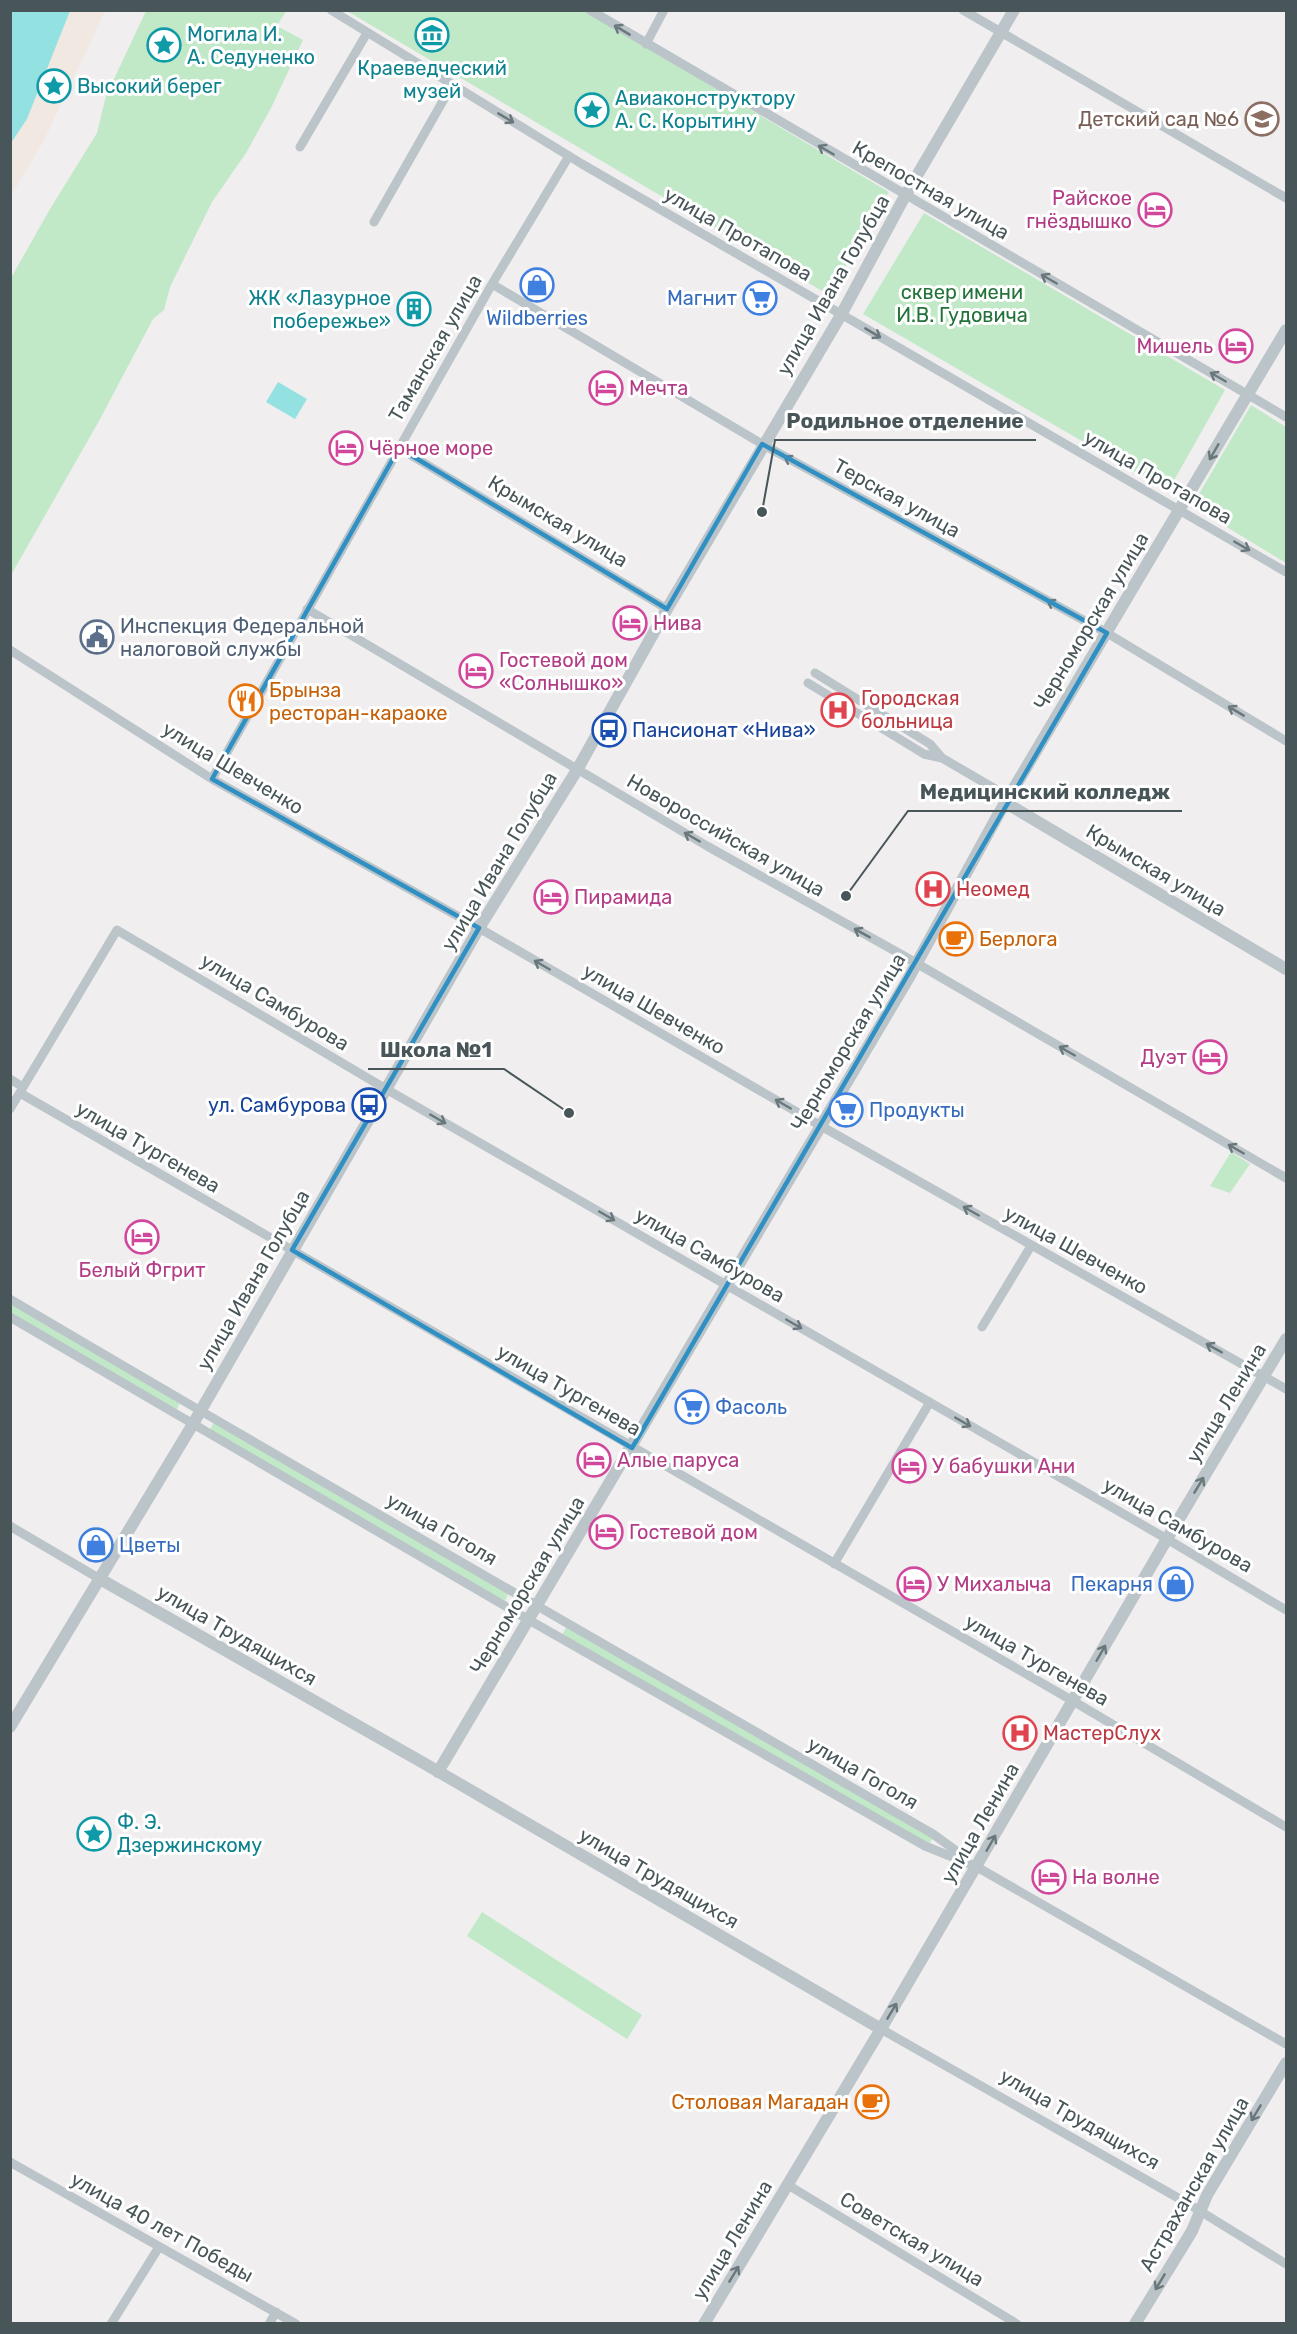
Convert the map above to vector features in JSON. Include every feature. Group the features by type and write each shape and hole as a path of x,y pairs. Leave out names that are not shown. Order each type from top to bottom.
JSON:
{"street":[{"name":"улица Протапова","path":"331,10 569,156 1287,572"},
{"name":"Крепостная улица","path":"590,10 1287,417"},
{"path":"646,44 664,10"},
{"path":"963,10 1287,198"},
{"name":"улица Ивана Голубца","path":"10,1727 193,1424 292,1250 388,1090 479,928 577,770 667,609 762,444 841,315 905,196 1014,10"},
{"path":"300,147 368,33"},
{"path":"374,222 452,85"},
{"name":"Таманская улица","path":"212,779 492,284 569,156"},
{"name":"Терская улица","path":"492,284 762,444 1107,633 1287,741"},
{"name":"Черноморская улица","path":"438,1772 917,964 1007,800 1287,330"},
{"name":"Крымская улица","path":"399,448 667,609"},
{"name":"Новороссийская улица","path":"307,609 707,846 917,964 1287,1178"},
{"name":"улица Шевченко","path":"10,650 212,779 479,928 1031,1246 1287,1389"},
{"name":"Крымская улица","path":"815,673 930,744 942,758 1007,800 1287,969"},
{"path":"808,683 924,754 942,758"},
{"name":"улица Самбурова","path":"16,1098 117,930 388,1090 1287,1610"},
{"name":"улица Тургенева","path":"10,1079 16,1098 292,1250 1287,1827"},
{"path":"982,1327 1031,1246"},
{"name":"улица Гоголя","path":"10,1299 933,1834 977,1867 1287,2044"},
{"name":"улица Гоголя","path":"10,1317 529,1620 926,1846 977,1867"},
{"name":"улица Ленина","path":"704,2324 977,1867 1167,1539 1287,1339"},
{"path":"834,1564 930,1402"},
{"name":"улица Трудящихся","path":"10,1526 1287,2264"},
{"name":"Астраханская улица","path":"1135,2324 1192,2231 1207,2195 1287,2063"},
{"name":"улица 40 лет Победы","path":"10,2162 296,2324"},
{"name":"Советская улица","path":"788,2185 1017,2324"},
{"path":"111,2324 159,2247"},
{"path":"269,2324 276,2312"}],"highlighted area":[{"path":"762,444 1107,633 632,1448 292,1250 479,928 212,779 399,448 667,609"}],"green space":[{"path":"146,11 286,11 277,26 303,40 271,108 246,153 212,202 170,287 164,310 153,319 99,421 11,575 11,278 97,133 106,96"},
{"path":"347,11 585,11 889,192 829,295"},
{"name":"сквер имени И.В. Гудовича","path":"924,213 1225,390 1168,491 863,314"},
{"path":"1251,405 1286,427 1286,563 1192,506"},
{"path":"1231,1152 1250,1164 1230,1193 1210,1186"},
{"path":"11,1302 180,1403 176,1411 11,1314"},
{"path":"214,1422 509,1592 505,1601 209,1431"},
{"path":"567,1626 933,1837 929,1845 562,1635"},
{"path":"482,1912 642,2015 627,2039 467,1936"}],"sand":[{"name":"Высокий берег","path":"70,11 105,11 43,142 11,196 11,143 27,119"}],"water":[{"path":"11,10 70,11 27,119 11,143"},
{"path":"278,382 307,399 295,419 266,402"}],"place":[{"name":"Краеведческий музей","path":"432,35"},
{"name":"Могила И. А. Седуненко","path":"164,45"},
{"name":"Высокий берег","path":"54,86"},
{"name":"Авиаконструктору А. С. Корытину","path":"592,110"},
{"name":"Детский сад №6","path":"1262,119"},
{"name":"Райское гнёздышко","path":"1155,210"},
{"name":"Wildberries","path":"537,285"},
{"name":"Магнит","path":"760,298"},
{"name":"ЖК «Лазурное побережье»","path":"414,309"},
{"name":"Мишель","path":"1236,346"},
{"name":"Мечта","path":"606,388"},
{"name":"Чёрное море","path":"346,448"},
{"name":"Родильное отделение","path":"762,512"},
{"name":"Нива","path":"630,623"},
{"name":"Инспекция Федеральной налоговой службы","path":"97,637"},
{"name":"Гостевой дом «Солнышко»","path":"476,671"},
{"name":"Брынза ресторан-караоке","path":"246,701"},
{"name":"Городская больница","path":"838,710"},
{"name":"Пансионат «Нива»","path":"609,730"},
{"name":"Неомед","path":"933,889"},
{"name":"Медицинский колледж","path":"846,896"},
{"name":"Пирамида","path":"551,897"},
{"name":"Берлога","path":"956,939"},
{"name":"Дуэт","path":"1210,1057"},
{"name":"ул. Самбурова","path":"369,1105"},
{"name":"Продукты","path":"846,1110"},
{"name":"Школа №1","path":"569,1113"},
{"name":"Белый Фгрит","path":"142,1237"},
{"name":"Фасоль","path":"692,1407"},
{"name":"Алые паруса","path":"594,1460"},
{"name":"У бабушки Ани","path":"909,1466"},
{"name":"Гостевой дом","path":"606,1532"},
{"name":"Цветы","path":"96,1545"},
{"name":"У Михалыча","path":"914,1584"},
{"name":"Пекарня","path":"1176,1584"},
{"name":"МастерСлух","path":"1020,1733"},
{"name":"Ф. Э. Дзержинскому","path":"94,1834"},
{"name":"На волне","path":"1049,1877"},
{"name":"Столовая Магадан","path":"872,2102"}]}
